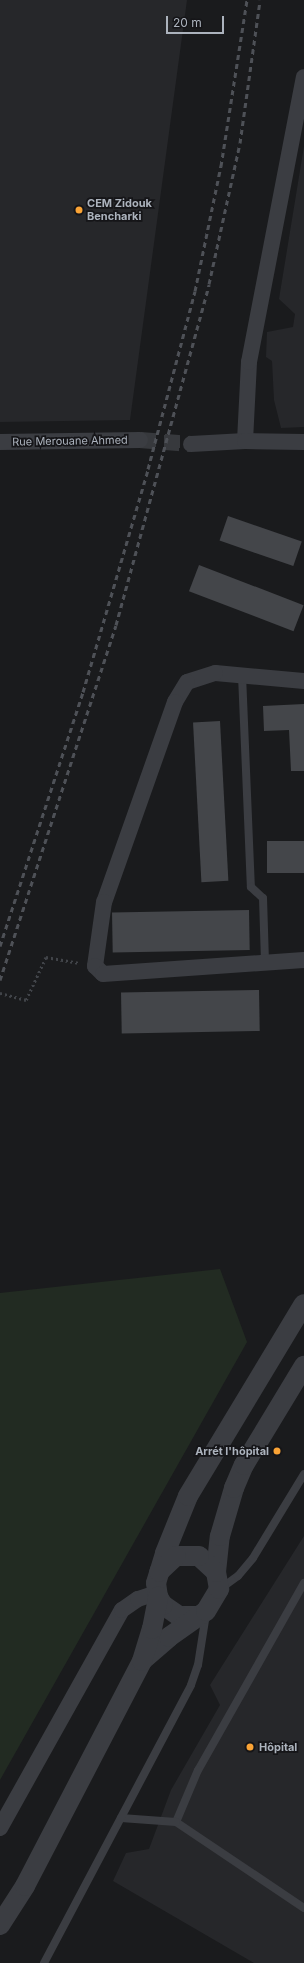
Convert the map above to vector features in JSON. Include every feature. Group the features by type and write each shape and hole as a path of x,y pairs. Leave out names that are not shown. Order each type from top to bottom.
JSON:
{"street":[{"path":"245,440 249,362 304,77"},
{"name":"Rue Merouane Ahmed","path":"0,442 140,440"},
{"path":"191,444 245,440 304,442"},
{"path":"304,681 214,673 187,682 174,702 104,902 95,966 103,974 304,960"},
{"path":"0,1925 25,1886 142,1661 152,1629 158,1595 159,1572 171,1533 188,1496 304,1304"},
{"path":"142,1661 202,1614 217,1598 220,1536 234,1488 244,1465 304,1366"},
{"path":"159,1572 171,1559 188,1554 199,1556 218,1581"},
{"path":"158,1595 174,1614 202,1614"},
{"path":"0,1828 122,1610 138,1599 158,1595"}],"lane":[{"path":"242,675 251,887 263,898 265,962"},
{"path":"218,1581 238,1576 253,1558 304,1474"},
{"path":"176,1822 198,1770 304,1583"},
{"path":"44,1963 195,1675 202,1614"},
{"path":"121,1818 176,1822 304,1908"}],"path":[{"path":"0,993 26,1000 46,957 95,966"}],"shaded area":[{"name":"CEM Zidouk Bencharki","path":"0,0 187,0 130,420 0,422"},
{"path":"304,146 304,427 281,428 274,400 272,361 266,357 267,332 293,327 295,314 279,299"},
{"path":"220,1269 247,1342 0,1780 0,1293"},
{"name":"Hôpital","path":"304,1536 304,1963 254,1963 113,1881 126,1853 149,1849 171,1790 220,1705 210,1685"}],"building":[{"path":"228,516 302,541 293,566 220,541"},
{"path":"199,565 304,605 294,631 189,591"},
{"path":"304,704 304,771 291,771 289,730 264,731 263,706"},
{"path":"220,721 228,881 201,882 193,722"},
{"path":"267,841 304,841 304,873 267,873"},
{"path":"249,910 250,950 113,952 112,912"},
{"path":"259,990 260,1031 122,1033 121,992"}],"tunnel":[{"path":"140,440 191,444"}],"railway":[{"path":"0,946 83,692 148,469 195,291 221,166 247,0"},
{"path":"0,980 116,625 209,284 240,143 260,0"}],"place":[{"name":"CEM Zidouk Bencharki","path":"79,210"},
{"name":"Arrét l'hôpital","path":"277,1451"},
{"name":"Hôpital","path":"250,1747"}]}
